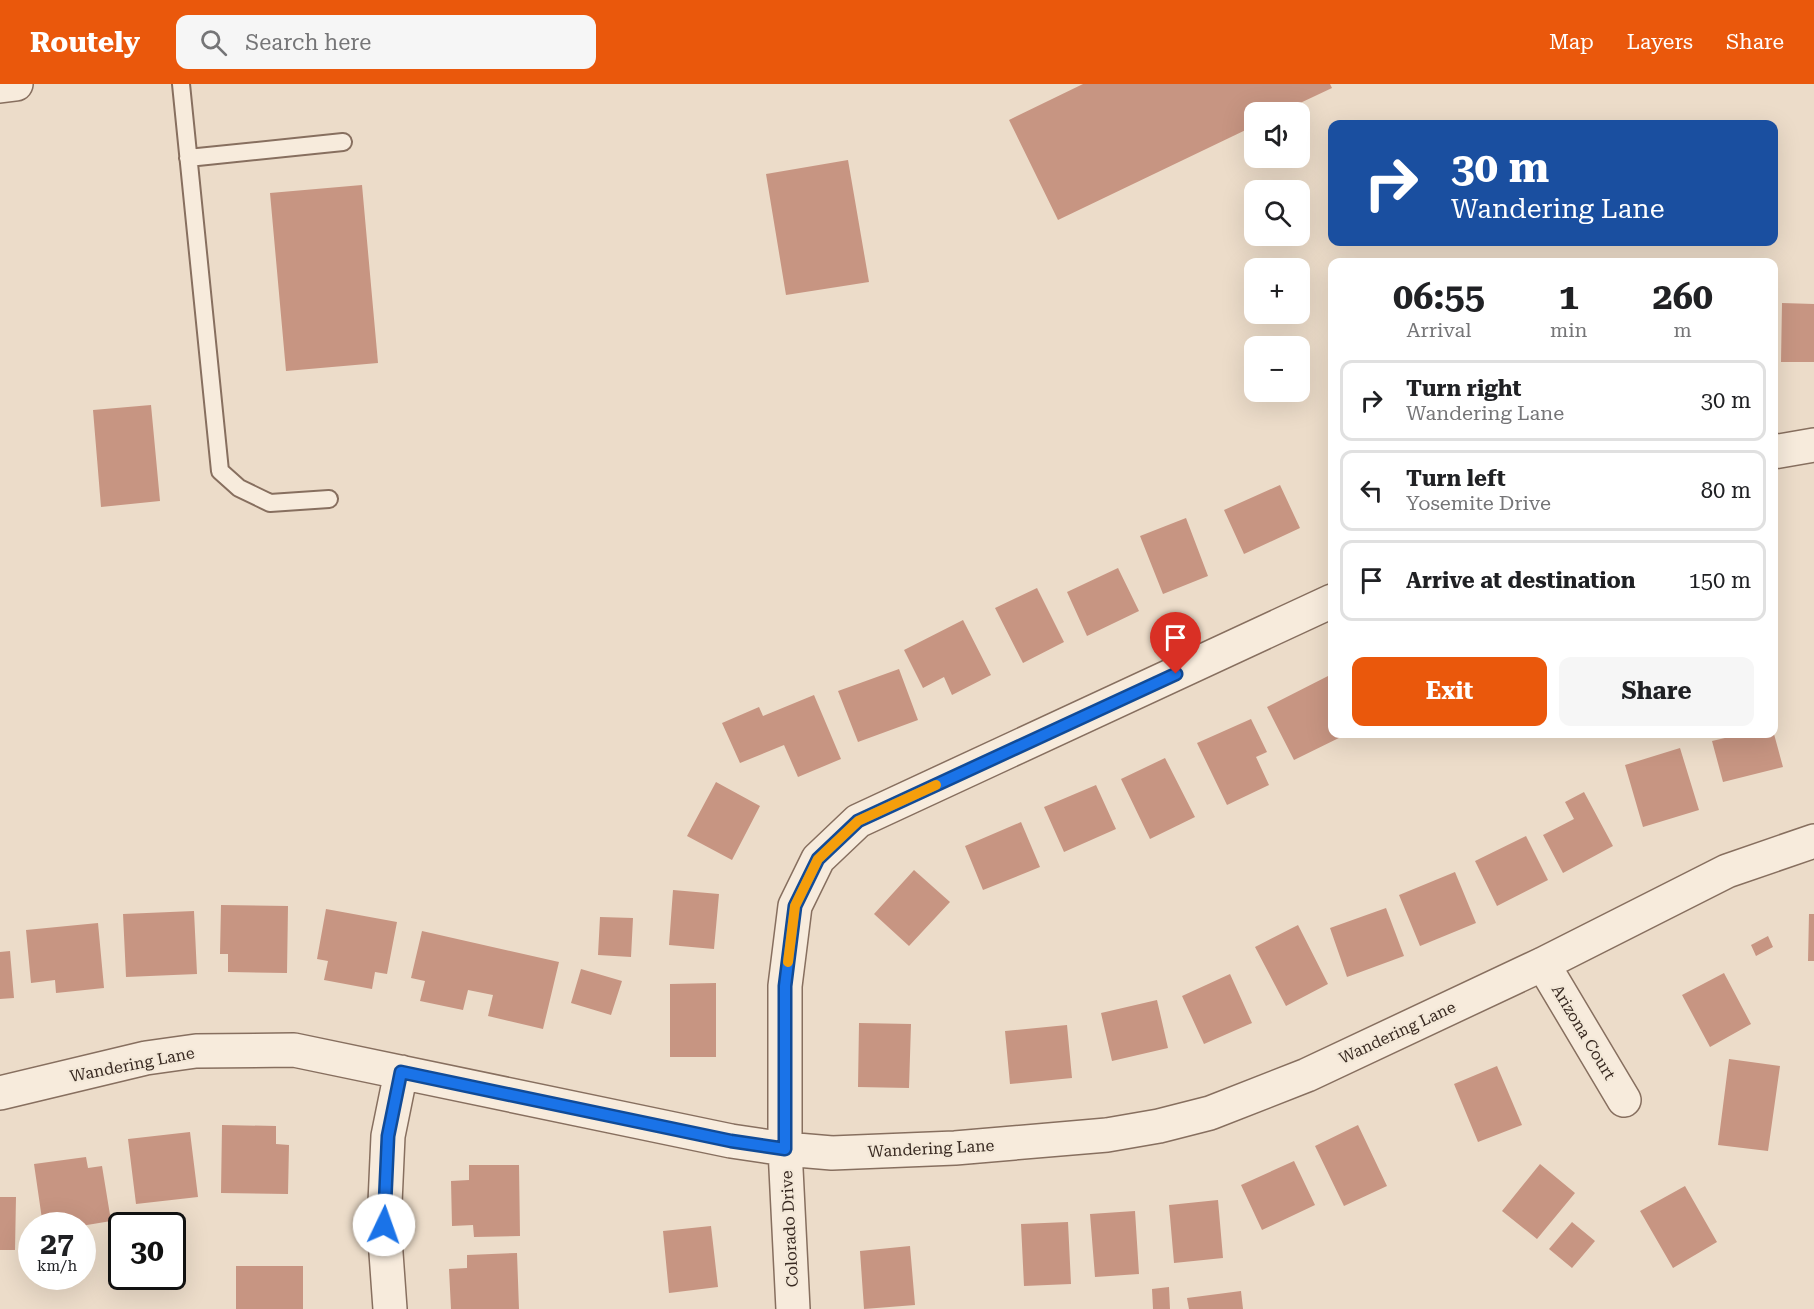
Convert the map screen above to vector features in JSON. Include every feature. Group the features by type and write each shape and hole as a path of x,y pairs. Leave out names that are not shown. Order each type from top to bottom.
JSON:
{"street":[{"path":"0,86 16,84"},
{"path":"1778,451 1814,445"},
{"name":"Colorado Drive","path":"793,1309 785,1149 785,986 795,906 818,859 858,821 1328,604"},
{"name":"Wandering Lane","path":"0,1093 146,1058 196,1051 294,1050 731,1141 785,1149 832,1153 955,1148 1107,1135 1160,1126 1210,1113 1307,1075 1544,964 1727,871 1814,841"},
{"name":"Arizona Court","path":"1544,964 1624,1100"},
{"path":"390,1309 384,1225 388,1136 401,1072"}],"lane":[{"path":"181,84 220,471 239,488 270,503 329,500"},
{"path":"188,158 342,142"}],"building":[{"path":"1083,84 1330,84 1332,88 1302,102 1244,102 1244,131 1058,220 1009,120"},
{"path":"848,160 869,282 786,295 766,174"},
{"path":"362,185 378,363 286,371 270,193"},
{"path":"1782,303 1814,304 1814,362 1781,362"},
{"path":"151,405 160,501 101,507 93,410"},
{"path":"1280,485 1300,528 1244,554 1224,510"},
{"path":"1186,518 1208,576 1163,594 1140,536"},
{"path":"1118,568 1139,611 1087,636 1067,592"},
{"path":"1037,588 1064,642 1023,663 995,608"},
{"path":"963,620 991,675 952,695 944,677 923,688 904,650"},
{"path":"899,669 918,720 858,742 838,691"},
{"path":"1328,676 1328,738 1339,738 1294,760 1267,707"},
{"path":"814,695 841,759 798,777 784,745 740,763 722,723 759,707 763,716"},
{"path":"1251,719 1267,752 1256,757 1269,785 1227,805 1197,743"},
{"path":"1725,738 1775,738 1783,767 1723,782 1712,741"},
{"path":"1680,748 1699,810 1643,827 1625,765"},
{"path":"1165,758 1195,817 1150,839 1121,779"},
{"path":"716,782 760,806 732,860 687,836"},
{"path":"1096,785 1116,829 1064,852 1044,807"},
{"path":"1584,792 1613,846 1563,873 1543,835 1574,819 1565,802"},
{"path":"1021,822 1040,867 983,890 965,846"},
{"path":"1526,836 1548,880 1497,906 1475,861"},
{"path":"914,870 950,902 909,946 874,914"},
{"path":"1455,872 1476,923 1420,946 1399,895"},
{"path":"673,890 719,894 714,949 669,945"},
{"path":"221,905 288,906 287,973 228,972 228,954 220,954"},
{"path":"1386,908 1404,956 1347,977 1330,928"},
{"path":"326,909 397,922 387,974 375,972 372,989 324,980 328,961 317,959"},
{"path":"194,911 197,974 126,977 123,914"},
{"path":"1809,914 1814,914 1814,961 1808,961"},
{"path":"600,917 633,918 631,957 598,955"},
{"path":"98,923 104,988 56,993 55,980 31,983 26,930"},
{"path":"1298,925 1328,984 1286,1006 1255,947"},
{"path":"422,931 559,962 543,1029 488,1016 493,995 468,990 463,1010 420,1001 425,981 411,978"},
{"path":"1768,936 1773,947 1756,956 1751,945"},
{"path":"10,951 14,998 0,999 0,952"},
{"path":"581,969 622,981 611,1015 571,1003"},
{"path":"1724,973 1751,1024 1710,1047 1682,995"},
{"path":"1230,974 1252,1023 1204,1044 1182,996"},
{"path":"716,983 716,1057 670,1057 670,984"},
{"path":"1157,1000 1168,1048 1112,1061 1101,1013"},
{"path":"859,1023 911,1024 909,1088 858,1087"},
{"path":"1067,1025 1072,1078 1010,1084 1005,1031"},
{"path":"1729,1059 1780,1066 1768,1151 1718,1145"},
{"path":"1497,1066 1522,1125 1478,1142 1454,1084"},
{"path":"222,1125 276,1126 276,1144 289,1145 288,1194 221,1193"},
{"path":"1358,1125 1387,1186 1344,1206 1315,1146"},
{"path":"190,1132 198,1197 136,1204 128,1139"},
{"path":"86,1157 88,1168 102,1166 110,1212 108,1222 96,1224 96,1212 41,1212 34,1164"},
{"path":"1294,1161 1315,1205 1262,1230 1241,1185"},
{"path":"1540,1164 1575,1193 1537,1239 1502,1211"},
{"path":"469,1165 519,1165 520,1236 474,1237 473,1225 452,1226 451,1181 469,1180"},
{"path":"1685,1186 1717,1242 1673,1268 1640,1211"},
{"path":"0,1197 16,1197 15,1250 0,1250"},
{"path":"1218,1200 1223,1258 1174,1263 1169,1205"},
{"path":"1135,1211 1139,1274 1095,1277 1090,1214"},
{"path":"1068,1222 1071,1284 1024,1286 1021,1224"},
{"path":"1572,1222 1595,1241 1572,1268 1549,1249"},
{"path":"711,1226 718,1287 669,1293 663,1231"},
{"path":"910,1246 915,1305 864,1309 860,1251"},
{"path":"517,1253 519,1309 451,1309 449,1269 467,1268 467,1255"},
{"path":"236,1266 303,1266 303,1309 236,1309"},
{"path":"1169,1287 1170,1309 1153,1309 1152,1289"},
{"path":"1241,1291 1243,1309 1189,1309 1187,1298"}],"slow traffic":[{"path":"788,962 795,906 818,859 858,821 936,785"}],"route":[{"path":"384,1225 388,1136 401,1072 731,1141 785,1149 785,986 795,906 818,859 858,821 1176,674"}]}
